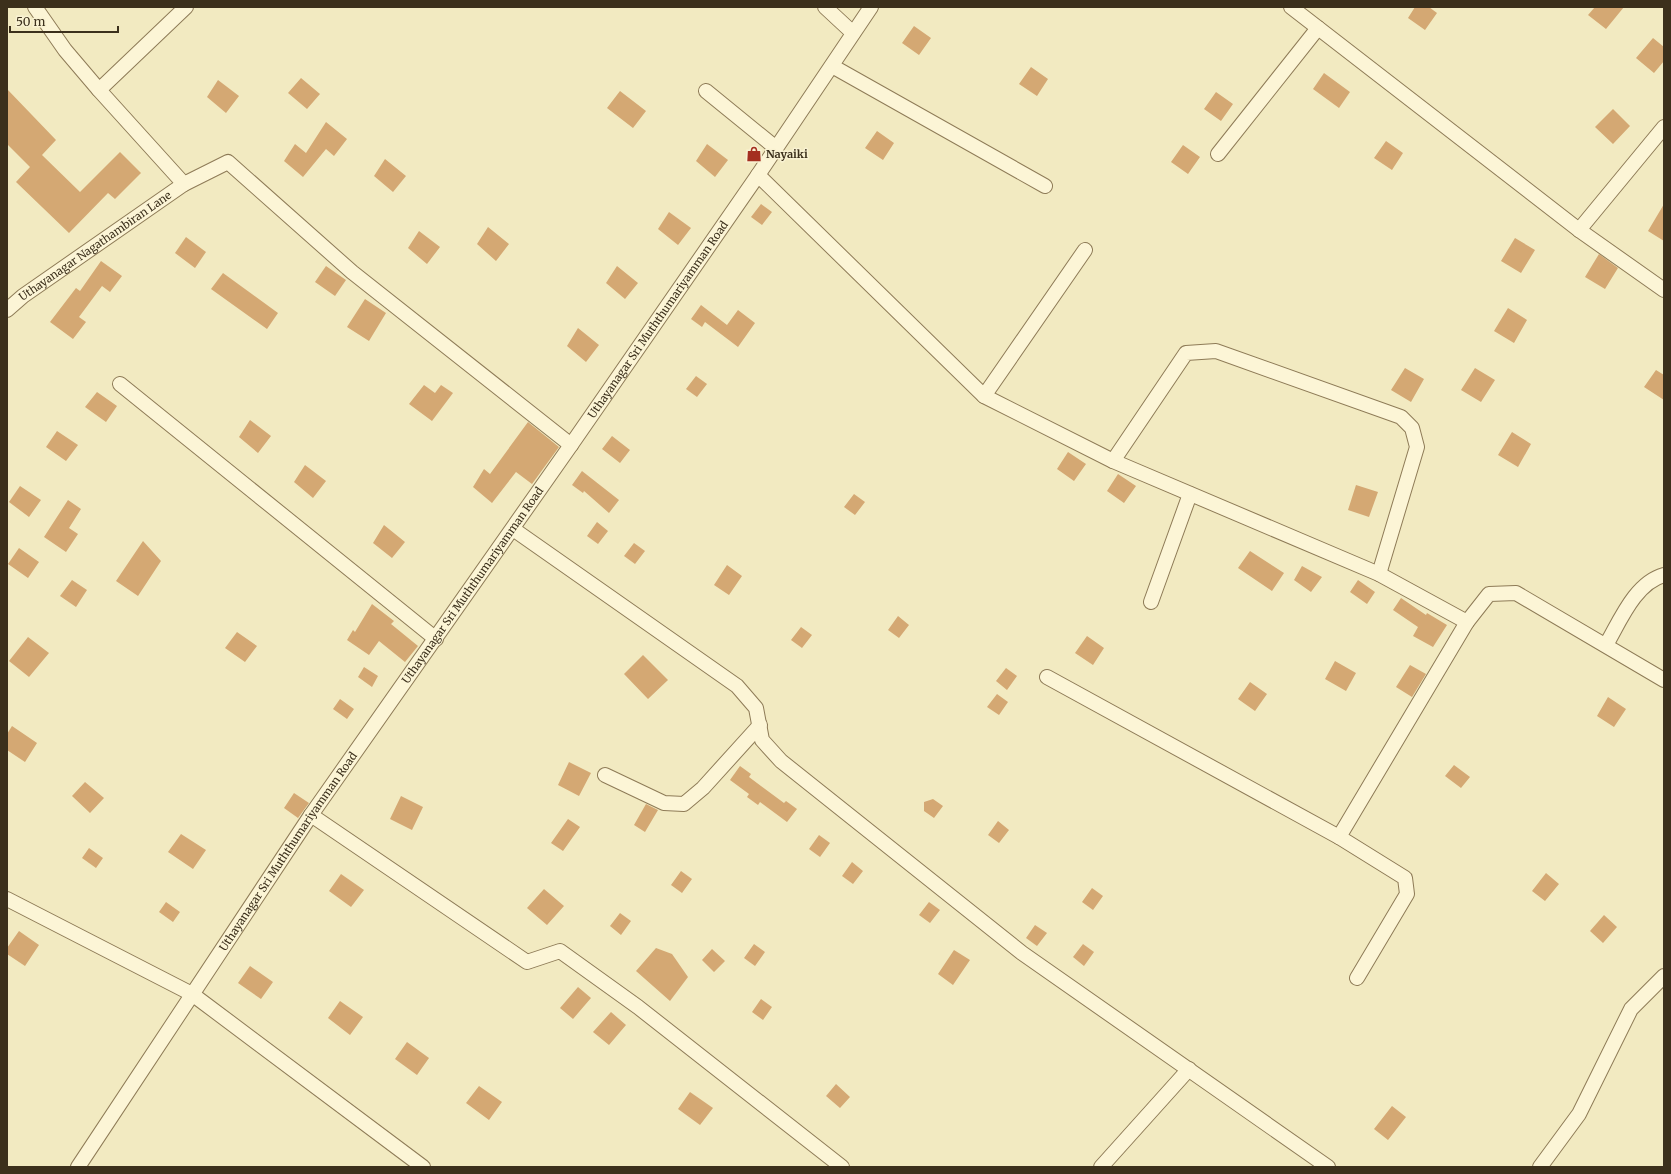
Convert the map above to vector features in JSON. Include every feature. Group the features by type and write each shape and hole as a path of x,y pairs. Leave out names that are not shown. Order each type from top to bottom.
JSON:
{"street":[{"path":"34,7 65,50 184,184"},
{"path":"99,90 186,7"},
{"path":"825,7 853,33"},
{"name":"Uthayanagar Sri Muththumariyamman Road","path":"78,1167 311,815 513,529 758,175 871,7"},
{"path":"1291,7 1579,230 1664,290"},
{"path":"1218,154 1318,28"},
{"path":"832,66 1045,186"},
{"path":"706,90 776,148"},
{"path":"1579,230 1664,127"},
{"name":"Uthayanagar Nagathambiran Lane","path":"7,310 23,296 184,184 228,162 352,272 571,445"},
{"path":"758,175 984,396 1113,461 1379,574 1467,622"},
{"path":"984,396 1085,250"},
{"path":"1113,461 1186,353 1216,351 1401,417 1412,428 1416,447 1379,574"},
{"path":"120,384 436,638"},
{"path":"1151,602 1190,494"},
{"path":"513,529 736,686 756,708 762,740 781,761 1022,953 1328,1167"},
{"path":"1606,645 1637,594 1656,577 1664,575"},
{"path":"1339,837 1467,622 1489,594 1516,593 1664,680"},
{"path":"1047,677 1339,837 1405,878 1407,894 1357,978"},
{"path":"605,775 664,803 684,804 703,788 760,725"},
{"path":"311,815 528,962 560,951 638,1007 842,1167"},
{"path":"7,899 192,994 423,1167"},
{"path":"1540,1167 1579,1114 1631,1009 1664,976"},
{"path":"1101,1167 1189,1069"}],"building":[{"path":"1415,7 1429,7 1437,13 1425,30 1408,18"},
{"path":"1595,7 1624,7 1606,29 1588,15"},
{"path":"914,26 931,38 919,55 902,43"},
{"path":"1653,38 1664,47 1664,61 1654,73 1636,58"},
{"path":"1031,67 1048,79 1037,96 1019,84"},
{"path":"1324,73 1350,92 1339,108 1313,89"},
{"path":"301,78 320,94 307,109 288,93"},
{"path":"218,80 239,96 226,113 207,97"},
{"path":"7,89 56,140 42,155 80,192 120,152 141,173 115,199 108,193 69,233 16,182 30,167 7,144"},
{"path":"620,91 646,111 633,128 607,108"},
{"path":"1216,92 1233,104 1221,121 1204,109"},
{"path":"1613,109 1630,126 1613,144 1595,127"},
{"path":"326,122 347,139 334,156 326,149 303,177 284,161 295,144 306,153"},
{"path":"877,131 894,143 883,160 865,148"},
{"path":"1386,141 1403,153 1392,170 1374,158"},
{"path":"707,144 728,160 715,177 696,161"},
{"path":"1183,145 1200,157 1188,174 1171,162"},
{"path":"385,159 406,176 393,192 374,176"},
{"path":"761,204 772,212 762,225 751,217"},
{"path":"1664,204 1664,241 1648,231"},
{"path":"669,212 691,228 678,245 658,229"},
{"path":"488,227 509,244 496,261 477,244"},
{"path":"419,231 440,247 427,264 408,248"},
{"path":"186,237 206,252 195,268 175,253"},
{"path":"1515,238 1535,250 1521,273 1501,261"},
{"path":"1599,254 1618,268 1605,289 1585,277"},
{"path":"101,261 122,276 110,292 102,286 79,317 86,322 73,339 50,322 76,288 80,291"},
{"path":"326,266 346,280 335,296 315,282"},
{"path":"617,266 638,283 625,299 606,283"},
{"path":"223,273 278,313 267,329 211,289"},
{"path":"365,299 386,313 369,341 347,327"},
{"path":"701,305 727,325 738,310 755,323 738,347 705,322 702,327 691,319"},
{"path":"1508,308 1527,320 1514,343 1494,331"},
{"path":"578,328 599,345 586,362 567,346"},
{"path":"1405,368 1424,379 1411,402 1391,390"},
{"path":"1475,368 1495,380 1481,402 1461,390"},
{"path":"1656,370 1664,375 1664,400 1644,387"},
{"path":"696,376 707,384 697,397 686,389"},
{"path":"424,385 435,393 441,385 453,393 432,421 409,404"},
{"path":"97,392 117,406 106,422 85,407"},
{"path":"250,420 271,436 258,453 239,437"},
{"path":"528,422 559,447 532,484 516,472 492,503 473,487 484,469 490,474"},
{"path":"57,431 78,445 66,461 46,447"},
{"path":"1512,432 1531,444 1518,467 1498,455"},
{"path":"612,436 630,450 620,463 602,449"},
{"path":"1068,452 1086,464 1074,481 1057,469"},
{"path":"305,465 326,481 313,498 294,482"},
{"path":"582,471 619,500 609,513 584,491 583,493 572,485"},
{"path":"1118,474 1136,486 1124,503 1107,491"},
{"path":"1356,485 1378,492 1369,517 1348,510"},
{"path":"20,486 41,500 29,517 9,502"},
{"path":"854,494 865,502 855,515 844,507"},
{"path":"68,500 81,509 69,528 78,534 66,552 44,537"},
{"path":"597,522 608,531 598,544 587,536"},
{"path":"384,525 405,542 392,558 373,543"},
{"path":"143,541 161,561 138,596 116,581"},
{"path":"634,543 645,551 635,564 624,556"},
{"path":"19,548 39,562 28,578 8,564"},
{"path":"1250,551 1284,573 1272,591 1238,568"},
{"path":"727,565 742,576 729,595 714,585"},
{"path":"1302,566 1322,577 1311,592 1294,580"},
{"path":"72,580 87,590 76,607 60,596"},
{"path":"1358,580 1375,592 1367,604 1350,592"},
{"path":"1401,598 1426,615 1427,613 1447,625 1433,647 1413,636 1418,627 1393,610"},
{"path":"372,604 394,621 391,624 418,646 405,662 379,641 369,655 347,640 353,630 355,632"},
{"path":"898,616 909,625 899,638 888,630"},
{"path":"801,627 812,635 802,648 791,640"},
{"path":"237,632 257,646 245,662 225,648"},
{"path":"1087,636 1104,648 1093,665 1075,653"},
{"path":"28,637 49,653 29,677 9,661"},
{"path":"643,655 668,680 648,699 624,674"},
{"path":"1335,661 1356,673 1346,691 1325,679"},
{"path":"1410,665 1426,674 1412,697 1396,687"},
{"path":"364,667 378,676 372,687 358,677"},
{"path":"1006,668 1017,676 1007,690 996,681"},
{"path":"1250,682 1267,694 1255,711 1238,699"},
{"path":"997,694 1008,702 999,715 987,707"},
{"path":"1608,697 1626,709 1614,727 1597,716"},
{"path":"340,699 354,709 347,719 333,709"},
{"path":"12,726 37,743 25,762 7,750 7,734"},
{"path":"569,762 591,773 579,796 558,785"},
{"path":"1454,765 1470,777 1461,788 1445,776"},
{"path":"740,766 751,774 749,777 784,803 786,801 797,809 787,822 760,802 758,805 747,797 749,794 730,780"},
{"path":"85,782 104,798 90,813 72,796"},
{"path":"294,793 309,803 298,818 284,808"},
{"path":"401,796 423,807 412,830 390,819"},
{"path":"933,799 943,806 934,818 924,811 924,802"},
{"path":"646,804 658,810 645,832 634,825"},
{"path":"568,819 580,827 563,851 551,843"},
{"path":"998,821 1009,830 999,843 988,835"},
{"path":"181,834 206,850 193,869 168,852"},
{"path":"819,835 830,843 820,857 809,849"},
{"path":"89,848 103,858 96,868 82,858"},
{"path":"852,862 863,871 853,884 842,876"},
{"path":"681,871 692,879 682,893 671,885"},
{"path":"1546,873 1559,884 1545,901 1532,891"},
{"path":"341,874 364,890 351,907 329,891"},
{"path":"1092,888 1103,896 1093,910 1082,902"},
{"path":"544,889 564,906 547,925 527,908"},
{"path":"166,902 180,912 173,922 159,912"},
{"path":"929,902 940,910 930,923 919,915"},
{"path":"620,913 631,921 621,935 610,926"},
{"path":"1604,915 1617,927 1603,943 1590,931"},
{"path":"1035,925 1047,933 1037,946 1026,938"},
{"path":"19,931 39,945 25,966 7,954 7,948"},
{"path":"754,944 765,952 755,966 744,958"},
{"path":"1083,944 1094,952 1084,966 1073,957"},
{"path":"656,948 672,954 688,977 670,1001 636,971"},
{"path":"712,949 725,961 714,972 702,960"},
{"path":"954,950 970,960 953,985 938,974"},
{"path":"250,966 273,982 261,999 238,983"},
{"path":"578,987 591,998 573,1019 560,1008"},
{"path":"761,999 772,1007 763,1020 752,1012"},
{"path":"340,1001 363,1017 350,1035 328,1018"},
{"path":"611,1012 626,1025 609,1045 593,1032"},
{"path":"407,1042 429,1058 417,1075 395,1059"},
{"path":"836,1084 850,1097 840,1108 826,1096"},
{"path":"479,1086 502,1102 489,1120 466,1103"},
{"path":"690,1092 713,1108 700,1125 678,1109"},
{"path":"1392,1106 1406,1117 1388,1140 1374,1129"}],"place":[{"name":"Nayaiki","path":"754,154"}]}
